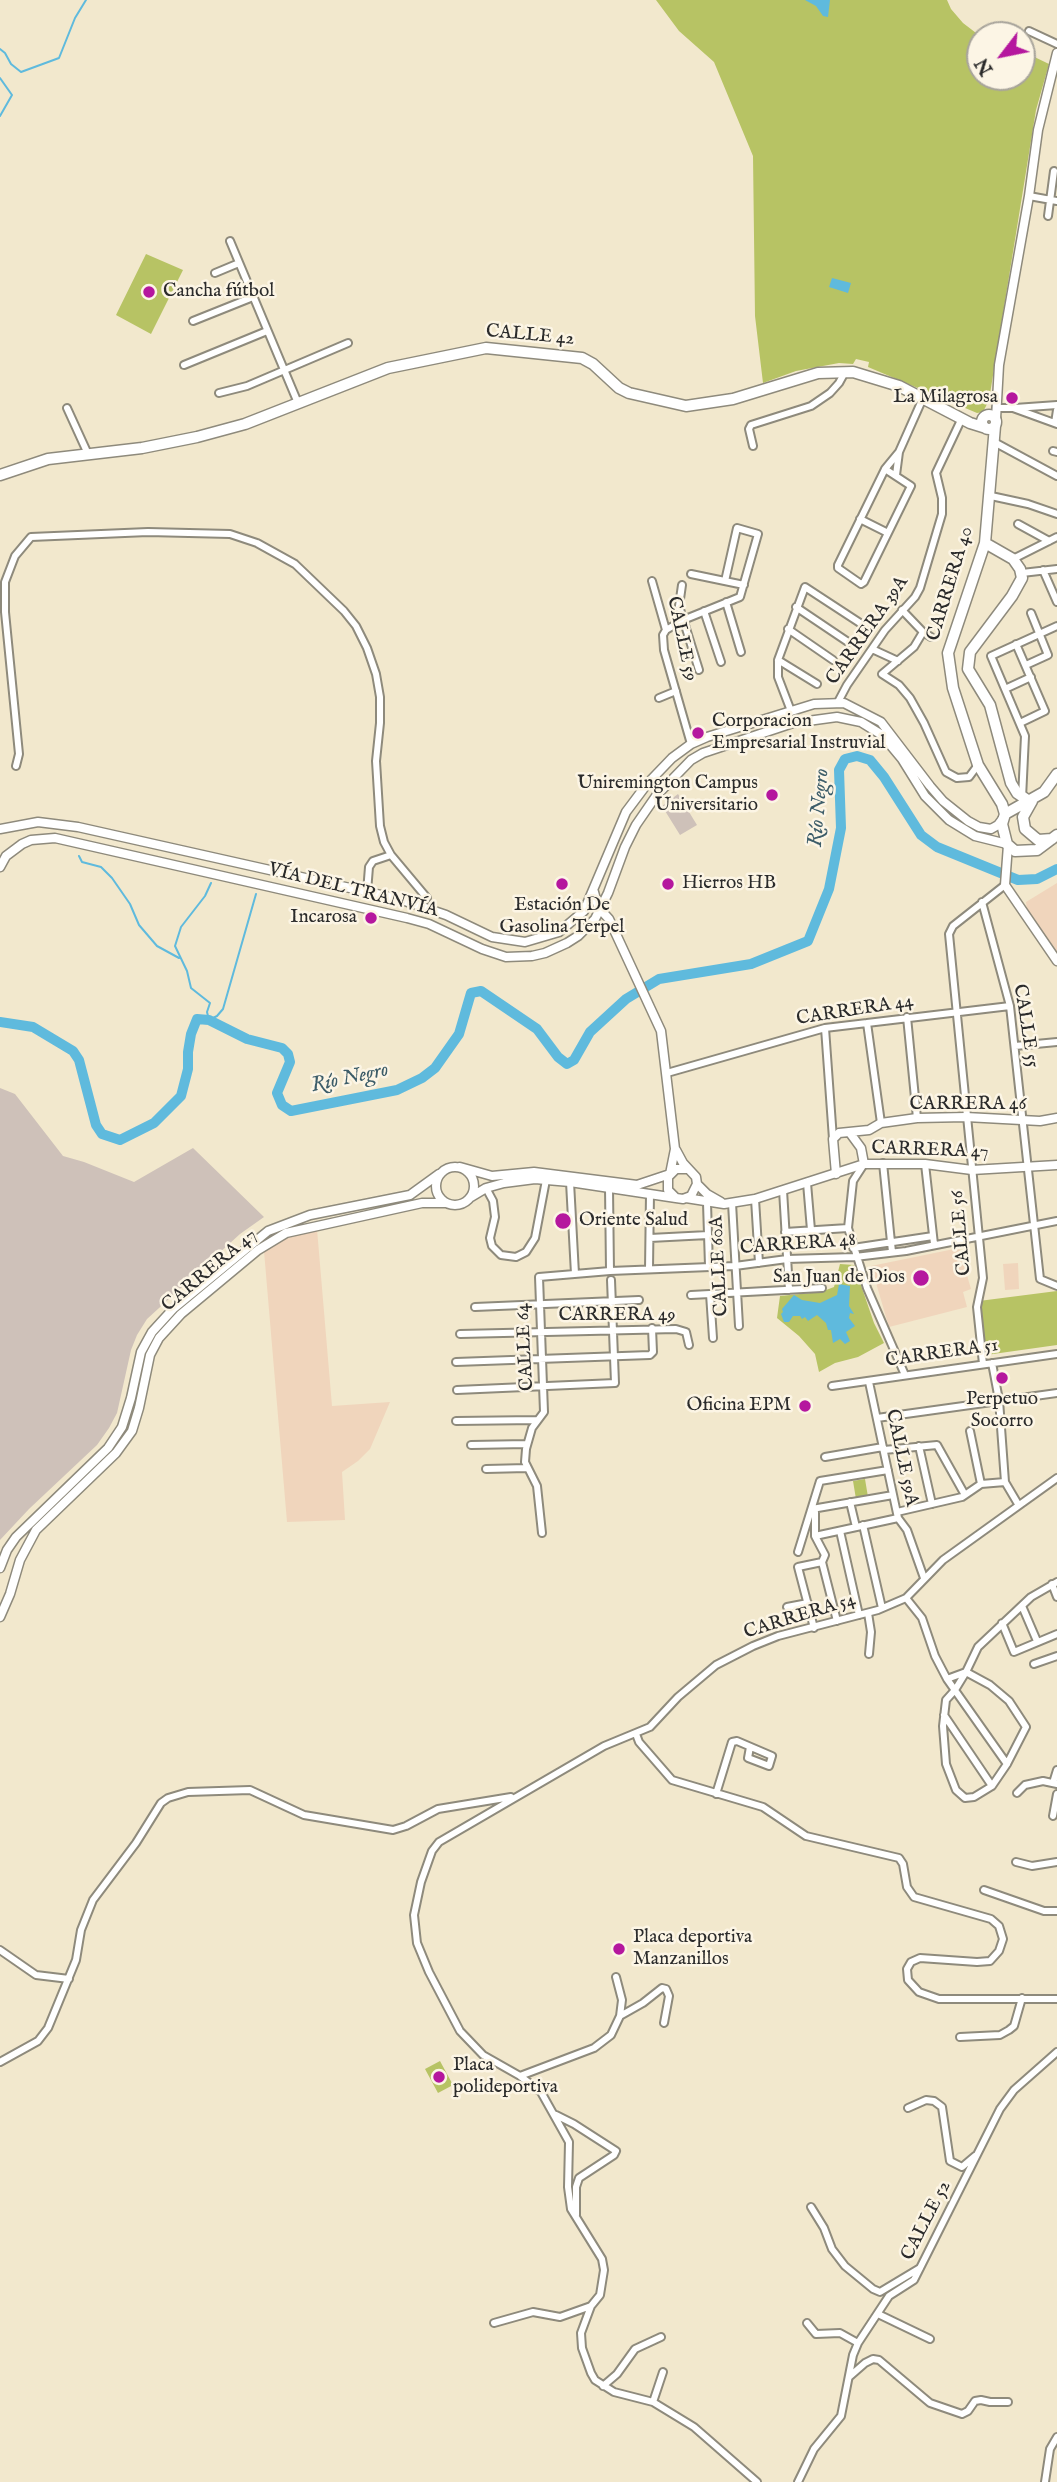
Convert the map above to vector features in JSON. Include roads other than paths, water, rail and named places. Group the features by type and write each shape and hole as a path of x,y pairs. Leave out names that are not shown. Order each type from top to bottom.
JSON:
{"main road":[{"name":"CALLE 42","path":"0,474 34,462 197,437 245,424 388,368 486,348 582,358 629,393 686,406 719,402 818,373 864,373 963,418"},
{"path":"963,418 991,422"},
{"name":"CARRERA 40","path":"991,422 991,496 985,543 948,653 953,688 978,765 1006,814"},
{"path":"985,543 1013,559 1022,573 1021,581 970,652 968,664 970,673 990,705 1011,783 1029,799"},
{"path":"1054,837 1037,850 1010,847 1002,824 1006,814 1044,792 1057,774"},
{"path":"1029,799 1023,823 1025,829 1038,841 1054,837"}],"street":[{"path":"1036,34 1057,44"},
{"name":"CARRERA 40","path":"991,422 1038,130 1056,57"},
{"path":"1048,216 1053,200 1054,171"},
{"path":"1029,196 1053,200"},
{"path":"230,240 298,403"},
{"path":"215,273 239,262"},
{"path":"192,321 253,297"},
{"path":"184,365 267,331"},
{"path":"219,393 247,386 348,343"},
{"path":"753,446 749,429 751,425 811,406 830,393 846,371"},
{"path":"885,469 911,484 863,583 837,566 885,469 899,452 923,398"},
{"path":"1057,405 1013,408 991,422 1057,476"},
{"path":"67,408 88,454"},
{"path":"1013,408 1056,423 1057,410"},
{"name":"CARRERA 39A","path":"838,702 872,649 915,597 924,577 942,514 942,498 936,473 963,418"},
{"path":"896,475 899,452"},
{"path":"991,496 1057,514"},
{"path":"860,519 888,533"},
{"path":"1018,524 1049,541"},
{"path":"666,630 683,620 740,597 758,534 737,528 724,581"},
{"path":"16,766 19,754 5,612 5,582 15,556 32,537 148,532 230,534 257,543 295,564 356,626 376,674 380,698 376,761 380,825 384,842 391,855 426,898"},
{"path":"1013,559 1057,537"},
{"path":"1022,573 1057,569"},
{"path":"1043,570 1057,602"},
{"path":"691,574 744,585"},
{"name":"CALLE 59","path":"652,581 666,630 663,642 691,744"},
{"path":"682,585 679,606 699,670"},
{"path":"791,710 778,677 778,660 804,587 860,623"},
{"path":"726,602 741,652"},
{"path":"796,607 848,642"},
{"path":"902,610 931,637"},
{"path":"704,611 721,662"},
{"path":"1026,665 1048,655 1031,613"},
{"path":"1029,799 1025,736 991,656 1057,626"},
{"path":"788,629 833,660"},
{"path":"923,632 914,647 882,674 899,685 910,698 924,723 941,765 952,777 969,777 978,765"},
{"path":"1016,644 1045,711 1020,723"},
{"path":"872,649 898,661"},
{"path":"778,660 817,684"},
{"path":"1005,689 1031,677"},
{"path":"659,698 676,691"},
{"path":"838,702 874,718 895,738 930,786 968,821 991,830 1006,814"},
{"name":"VÍA DEL TRANVÍA","path":"0,829 38,822 58,823 421,905 492,937 514,942 547,938 564,929 584,911 626,812 660,770 691,744 791,710 838,702"},
{"name":"VÍA DEL TRANVÍA","path":"0,865 6,856 22,844 31,840 55,838 416,920 492,953 517,957 545,953 567,943 588,928 600,911 636,825 656,796 680,770 703,753 784,726 813,719 844,717 872,728 890,744 925,796 949,820 975,836 1010,847"},
{"path":"1010,847 1005,885 1057,961"},
{"path":"0,851 0,865"},
{"path":"368,892 369,867 373,861 391,855"},
{"path":"982,902 1005,885"},
{"path":"594,892 596,903 609,919 661,1031 675,1149 667,1187 676,1198"},
{"name":"CALLE 56","path":"982,902 950,930 983,1278 976,1307 983,1364"},
{"name":"CALLE 55","path":"982,902 1010,1006 1040,1279 1057,1286"},
{"path":"416,920 414,915 387,909 386,903 415,908 421,905"},
{"path":"584,911 600,911"},
{"name":"CARRERA 44","path":"667,1073 825,1028 1010,1006"},
{"path":"907,1017 917,1118"},
{"path":"867,1023 881,1123"},
{"path":"825,1028 840,1172 853,1181"},
{"path":"1015,1046 1057,1042"},
{"name":"CARRERA 46","path":"835,1134 869,1130 881,1123 917,1118 966,1117 1040,1121 1057,1118"},
{"path":"850,1133 861,1148 863,1164 853,1181 848,1228 855,1257 905,1375"},
{"path":"675,1149 707,1195 728,1203"},
{"path":"883,1163 892,1252"},
{"name":"CARRERA 47","path":"686,1198 707,1203 755,1199 863,1164 925,1164 972,1170 1057,1165"},
{"path":"925,1164 934,1244"},
{"path":"688,1169 677,1169 637,1185 534,1171 492,1176 460,1167 447,1168 439,1174 436,1187 438,1196 445,1203 459,1205 486,1188 504,1183 546,1180 570,1182 676,1198 686,1198 694,1193 697,1184"},
{"path":"460,1167 473,1179 471,1197"},
{"name":"CARRERA 47","path":"0,1568 16,1537 108,1448 122,1427 141,1352 152,1332 173,1309 268,1231 294,1219 413,1194 439,1174"},
{"path":"486,1188 494,1201 495,1217 490,1238 492,1246 501,1255 516,1257 526,1252 535,1238 546,1180"},
{"path":"570,1182 575,1274"},
{"path":"807,1183 811,1230"},
{"path":"609,1188 610,1271"},
{"path":"783,1190 789,1290"},
{"path":"649,1269 650,1194"},
{"path":"755,1199 760,1262"},
{"name":"CARRERA 47","path":"0,1617 20,1560 36,1530 116,1454 132,1431 150,1354 159,1338 181,1314 258,1250 285,1233 422,1203 445,1203"},
{"path":"707,1203 709,1266"},
{"name":"CALLE 60A","path":"728,1203 739,1326"},
{"name":"CARRERA 48","path":"539,1277 734,1266 787,1259 855,1257 1057,1221"},
{"path":"785,1232 848,1228"},
{"path":"649,1238 708,1236"},
{"path":"853,1248 933,1236"},
{"name":"CALLE 64","path":"539,1277 544,1412 537,1420 527,1444 527,1468 537,1486 542,1533"},
{"path":"457,1390 613,1384 616,1381 611,1280"},
{"path":"691,1295 822,1288"},
{"path":"710,1294 713,1338"},
{"path":"475,1307 639,1300"},
{"path":"456,1362 650,1355 653,1352 652,1328"},
{"name":"CARRERA 49","path":"460,1334 680,1329 688,1336 689,1345"},
{"name":"CARRERA 51","path":"832,1386 1057,1354"},
{"path":"992,1363 999,1400 1005,1482 1018,1504"},
{"name":"CALLE 59A","path":"869,1381 897,1515 907,1530 924,1578"},
{"path":"877,1418 1057,1393"},
{"path":"456,1421 537,1420"},
{"path":"970,1431 981,1485"},
{"path":"471,1445 527,1444"},
{"path":"825,1457 937,1445 965,1495"},
{"path":"919,1446 932,1504"},
{"path":"486,1469 527,1468"},
{"path":"798,1552 820,1481 888,1470"},
{"name":"CARRERA 54","path":"520,2076 483,2055 468,2041 447,2006 417,1943 414,1915 416,1900 427,1861 439,1842 604,1746 650,1727 678,1697 724,1660 765,1641 882,1608 906,1598 943,1560 1057,1478"},
{"path":"815,1536 965,1495 981,1485 1005,1482"},
{"path":"813,1509 893,1495"},
{"path":"850,1502 882,1608"},
{"path":"813,1509 815,1536 825,1555 822,1562 837,1621"},
{"path":"840,1531 859,1615"},
{"path":"814,1628 799,1566 822,1562"},
{"path":"947,1679 966,1672 990,1685 1009,1701 1026,1727 992,1786 974,1797 965,1798 956,1790 946,1765 946,1700 966,1672 978,1647 1002,1623 1031,1597 1054,1583 1057,1597"},
{"path":"0,1600 10,1594"},
{"path":"906,1598 922,1618 935,1657 947,1679 1007,1764"},
{"path":"787,1607 808,1603"},
{"path":"1022,1606 1037,1641"},
{"path":"868,1612 871,1632 869,1654"},
{"path":"1002,1623 1014,1651 1057,1634"},
{"path":"1034,1664 1057,1656"},
{"path":"944,1716 992,1786"},
{"path":"636,1734 639,1742 667,1777 764,1807 807,1836 899,1858 903,1864 907,1887 914,1896 991,1919 999,1926 1003,1939 999,1951 990,1961 920,1958 911,1962 907,1969 908,1980 919,1992 939,1999 1057,1999"},
{"path":"716,1794 732,1742 737,1741 750,1747"},
{"path":"1017,1793 1025,1785 1043,1781 1055,1783 1057,1770"},
{"path":"0,2062 38,2041 48,2028 76,1960 81,1930 93,1900 136,1843 161,1804 176,1794 188,1791 250,1790 304,1815 393,1829 406,1826 438,1809 520,1795"},
{"path":"1053,1816 1057,1794"},
{"path":"1016,1862 1032,1866 1057,1862"},
{"path":"984,1890 1044,1911 1057,1911"},
{"path":"0,1950 36,1975 69,1979"},
{"path":"520,2076 594,2048 611,2035 620,2016 622,2000 616,1977"},
{"path":"620,2016 662,1988 666,1989 669,1996 664,2024"},
{"path":"960,2037 1000,2035 1010,2031 1022,1998"},
{"name":"CALLE 52","path":"798,2482 814,2449 841,2416 858,2343 890,2296 914,2280 1000,2109 1014,2090 1057,2052"},
{"path":"520,2076 541,2092 569,2142 568,2187 572,2209 603,2259 600,2295 591,2306 581,2333 582,2348 591,2373 603,2386 614,2392 653,2402 694,2427 757,2482"},
{"path":"908,2108 926,2100 934,2101 942,2107 950,2161 956,2166 962,2167 979,2152"},
{"path":"554,2114 616,2151 579,2178 576,2187 576,2218"},
{"path":"811,2207 824,2228 832,2249 845,2266 873,2289 880,2292 920,2268"},
{"path":"494,2323 533,2312 560,2317 591,2306"},
{"path":"878,2314 930,2339"},
{"path":"807,2323 816,2334 840,2333 858,2343"},
{"path":"603,2386 617,2374 635,2350 661,2337"},
{"path":"849,2377 873,2359 879,2360 930,2403 962,2414 968,2411 975,2401 1009,2402"},
{"path":"653,2402 663,2372"},
{"path":"1045,2482 1050,2449 1057,2437"}],"water":[{"path":"805,0 830,0 828,17 823,16 816,6"},
{"path":"832,278 851,283 848,293 829,287"},
{"path":"839,1284 850,1286 849,1306 854,1314 850,1313 849,1318 855,1326 846,1332 850,1341 845,1344 840,1339 833,1343 831,1330 828,1330 826,1323 817,1315 808,1321 805,1317 802,1319 800,1316 793,1316 789,1322 784,1322 782,1309 794,1295 802,1300 820,1303 837,1295"}],"waterway":[{"path":"0,49 21,72 59,58 75,18 86,0"},
{"path":"0,78 12,95 0,116"},
{"name":"Río Negro","path":"0,1022 33,1027 73,1051 79,1060 96,1125 102,1134 120,1140 154,1123 181,1096 188,1069 191,1034 197,1019 209,1020 247,1039 282,1048 288,1054 290,1062 277,1093 282,1105 291,1111 397,1090 422,1078 435,1068 459,1034 471,993 481,991 537,1029 558,1057 567,1064 574,1060 590,1032 626,999 659,979 751,964 808,941 829,889 841,828 839,770 845,759 857,756 870,760 921,835 937,847 1018,880 1037,879 1057,869"},
{"path":"79,856 82,862 101,867 112,878 130,904 139,925 157,946 179,958"},
{"path":"211,883 205,896 181,927 175,946 187,971 191,988 210,1003 207,1012 209,1020 223,1009 256,894"}],"place":[{"name":"Cancha fútbol","path":"149,292"},
{"name":"La Milagrosa","path":"1012,398"},
{"name":"Corporacion Empresarial Instruvial","path":"698,733"},
{"name":"Uniremington Campus Universitario","path":"772,795"},
{"name":"Estación De Gasolina Terpel","path":"562,884"},
{"name":"Hierros HB","path":"668,884"},
{"name":"Incarosa","path":"371,918"},
{"name":"Oriente Salud","path":"563,1221"},
{"name":"San Juan de Dios","path":"921,1278"},
{"name":"Perpetuo Socorro","path":"1002,1378"},
{"name":"Oficina EPM","path":"805,1406"},
{"name":"Placa deportiva Manzanillos","path":"619,1949"},
{"name":"Placa polideportiva","path":"439,2077"}]}
